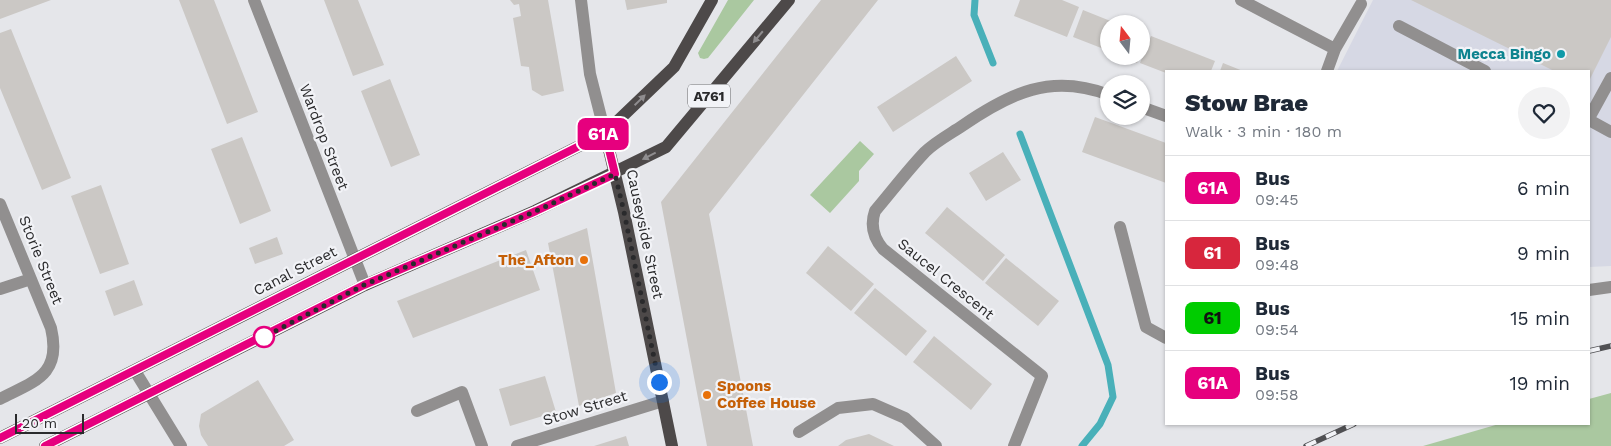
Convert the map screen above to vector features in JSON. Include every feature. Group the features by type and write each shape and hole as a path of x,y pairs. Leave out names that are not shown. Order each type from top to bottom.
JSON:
{"main road":[{"name":"A761","path":"605,133 674,67 712,0"},
{"name":"A761","path":"45,446 364,285 536,211 666,148 789,0"},
{"name":"Canal Street","path":"0,438 605,133"},
{"name":"Causeyside Street","path":"605,133 624,212 672,446"}],"street":[{"name":"Wardrop Street","path":"254,0 364,285"},
{"name":"Causeyside Street","path":"581,0 590,74 605,133"},
{"path":"1241,0 1336,49"},
{"path":"1327,70 1336,49 1361,4"},
{"path":"1399,26 1483,70"},
{"path":"1590,117 1611,78"},
{"name":"Saucel Crescent","path":"1014,446 1042,376 882,249 874,236 872,220 875,211 926,151 986,109 1026,91 1041,87 1058,85 1100,92"},
{"path":"1150,110 1165,116"},
{"path":"1590,120 1611,132"},
{"name":"Storie Street","path":"0,204 51,328 54,342 54,354 50,367 40,378 0,399"},
{"path":"1120,227 1146,327 1165,337"},
{"path":"0,290 31,280"},
{"path":"1590,290 1611,287"},
{"path":"136,371 181,446"},
{"path":"416,412 462,392 482,446"},
{"name":"Stow Street","path":"517,446 663,401"},
{"path":"799,432 838,408 872,404 905,418 936,446"}],"shaded area":[{"path":"1373,0 1611,0 1611,266 1590,267 1590,70 1338,70"}],"green space":[{"path":"728,0 754,0 708,58 700,58 698,53"},
{"path":"860,141 874,154 859,171 859,181 830,213 810,195"},
{"path":"1611,393 1611,446 1423,446 1496,425 1590,425 1590,399"}],"building":[{"path":"0,0 51,0 0,19"},
{"path":"179,0 214,0 258,112 227,124"},
{"path":"324,0 358,0 384,65 353,76"},
{"path":"510,0 548,0 564,91 542,96 532,90 529,67 521,66 513,18 521,16 519,4 514,5"},
{"path":"625,0 667,0 667,3 627,10"},
{"path":"821,0 878,0 709,214 753,446 707,446 661,202"},
{"path":"1020,0 1062,0 1079,7 1067,37 1014,16"},
{"name":"Mecca Bingo","path":"1411,0 1611,0 1611,37 1590,79 1590,70 1552,70"},
{"path":"1083,10 1100,17 1100,48 1073,37"},
{"path":"11,29 71,178 42,190 0,88 0,33"},
{"path":"1151,36 1215,61 1211,70 1165,70 1165,73 1145,65 1150,65"},
{"path":"956,56 972,81 893,132 877,107"},
{"path":"1223,63 1240,70 1220,70"},
{"path":"390,79 420,155 391,167 361,91"},
{"path":"1095,117 1100,119 1100,125 1117,125 1165,143 1165,183 1082,152"},
{"path":"242,137 271,211 240,224 211,149"},
{"path":"1003,152 1021,180 986,201 969,173"},
{"path":"101,185 129,264 100,274 71,196"},
{"path":"947,207 1005,255 983,281 925,233"},
{"path":"587,228 616,393 579,406 548,243"},
{"path":"277,237 283,254 255,264 249,248"},
{"path":"828,246 874,284 851,311 806,273"},
{"path":"526,250 540,290 413,338 397,301"},
{"path":"1006,258 1059,301 1038,326 985,283"},
{"path":"134,280 143,305 114,316 105,291"},
{"path":"875,288 927,331 906,356 854,313"},
{"path":"934,336 992,384 971,410 913,362"},
{"path":"545,376 556,412 510,426 499,389"},
{"path":"258,380 294,440 284,446 208,446 201,435 199,426 201,414"},
{"path":"869,434 894,446 838,446 846,440"},
{"path":"626,436 629,446 594,446"}],"waterway":[{"path":"975,0 974,15 993,63"},
{"path":"1020,134 1108,365 1113,397 1100,424 1082,446"}],"railway":[{"path":"1590,351 1611,346"},
{"path":"1306,446 1352,425"}],"bus line":[{"name":"61A","path":"0,438 605,133 615,174 536,211 364,285 45,446"}],"place":[{"name":"Mecca Bingo","path":"1561,54"},
{"name":"The_Afton","path":"584,260"},
{"name":"Spoons Coffee House","path":"707,395"}],"route":[{"path":"264,337 258,340 364,285 536,211 615,174 659,382"}]}
